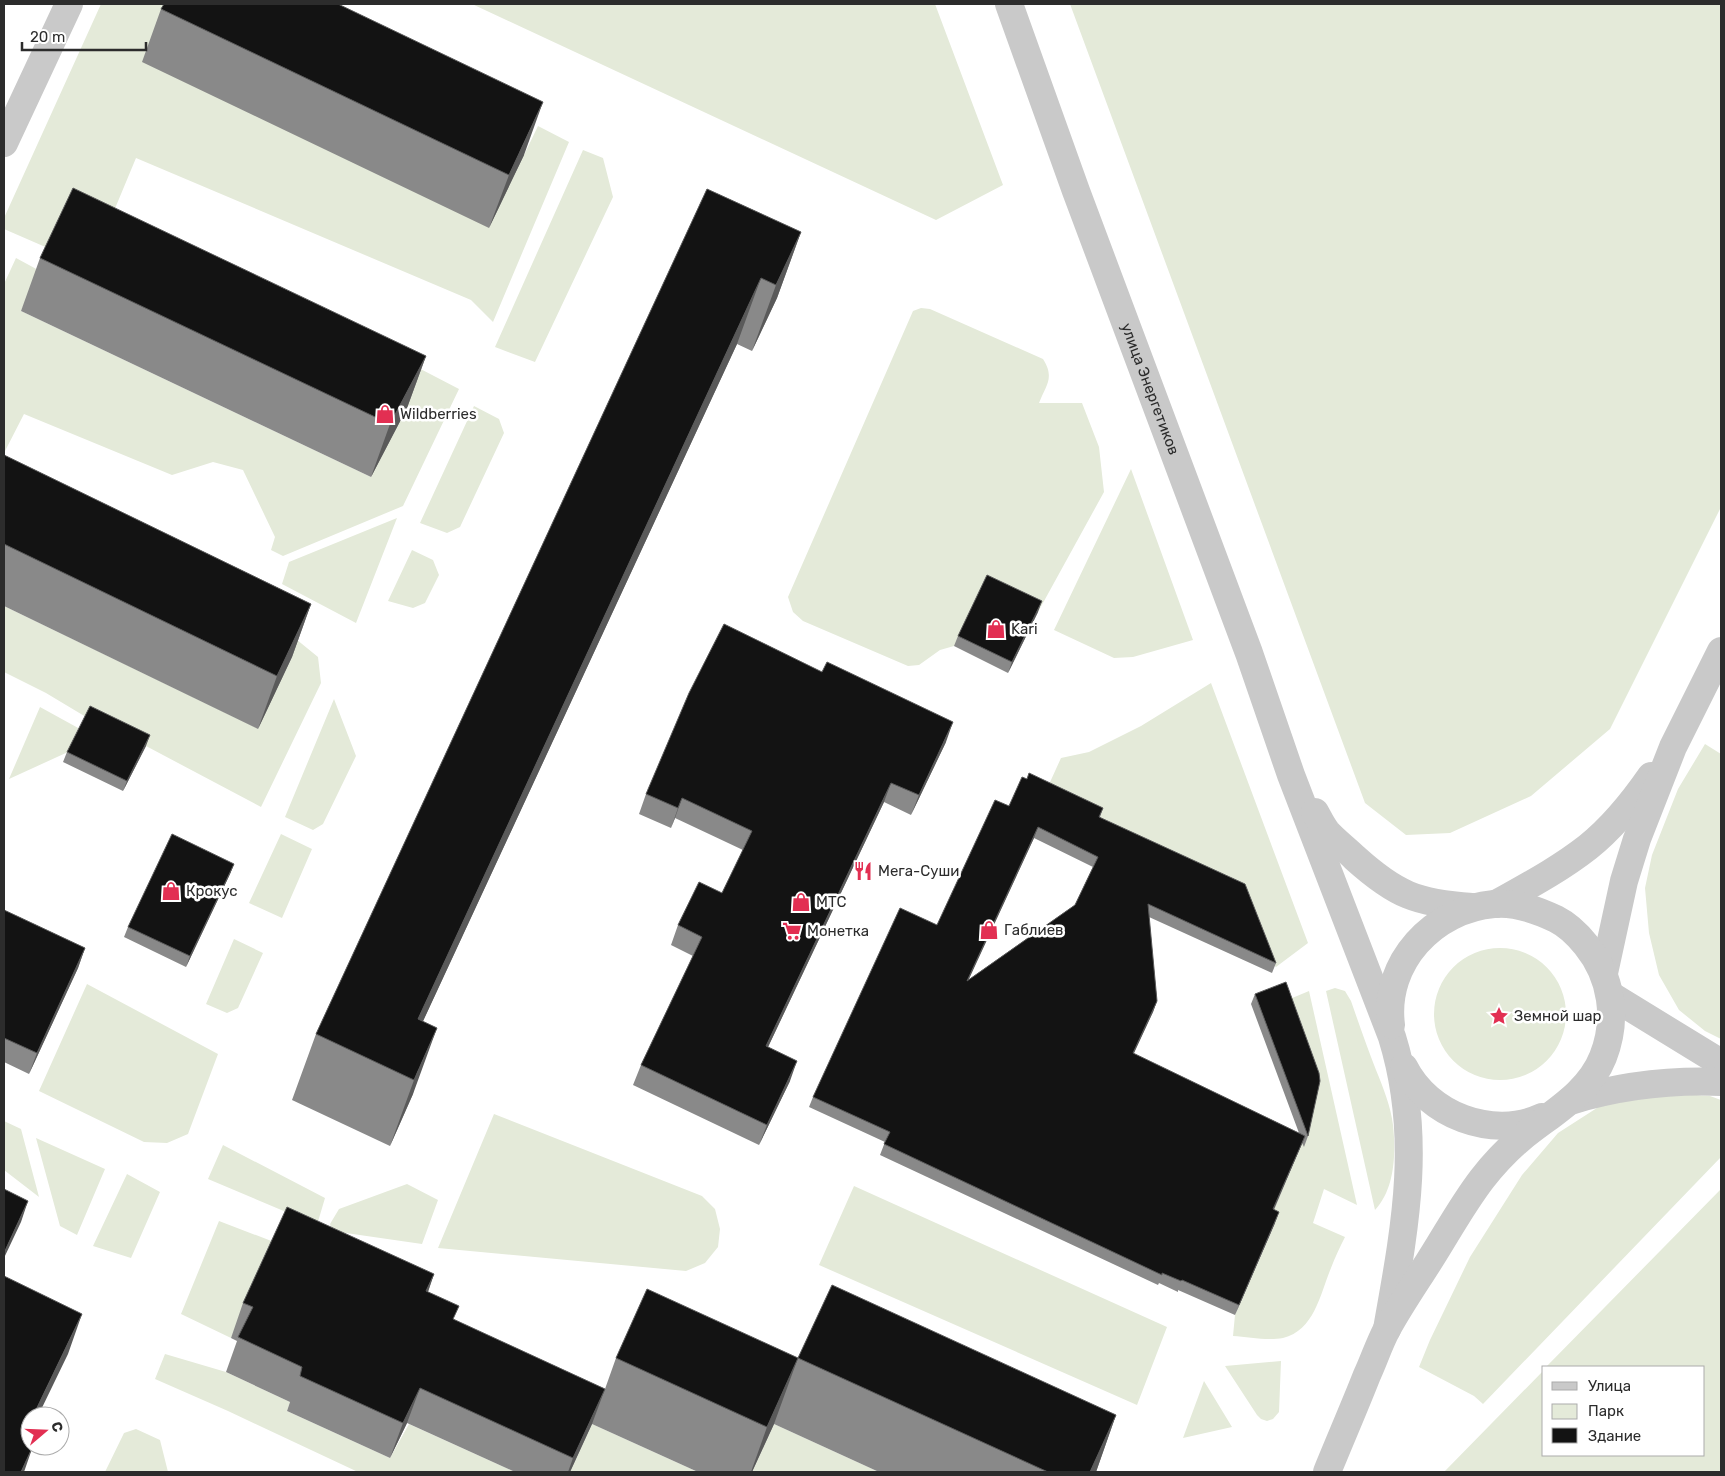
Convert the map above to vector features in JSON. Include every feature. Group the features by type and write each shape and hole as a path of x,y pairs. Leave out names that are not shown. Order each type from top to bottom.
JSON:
{"street":[{"path":"4,143 69,4"},
{"name":"улица Энергетиков","path":"1009,4 1249,653 1291,775"},
{"path":"1327,1472 1387,1329 1482,1180 1497,1161 1518,1141 1584,1089 1595,1074 1608,1041 1611,1019 1607,984 1624,881 1637,839 1673,746 1721,651"},
{"path":"1387,1329 1401,1251 1408,1196 1410,1134 1408,1104 1390,1017 1391,997 1396,977 1405,959 1418,941 1434,926 1453,914 1485,905 1538,881 1588,847 1631,804 1673,746"},
{"path":"1291,775 1327,832 1374,875 1396,890 1420,900 1446,905 1518,905 1540,911 1560,921 1578,935 1592,953 1607,984 1721,1063"},
{"path":"1291,775 1396,1047 1408,1074 1434,1104 1469,1121 1486,1125 1513,1125 1539,1119 1563,1106 1610,1091 1686,1081 1721,1082"}],"green space":[{"path":"101,4 170,4 524,155 538,126 569,142 493,322 471,300 136,158 94,259 50,249 4,229 4,218"},
{"path":"472,4 935,4 1003,185 936,220"},
{"path":"1070,4 1721,4 1721,507 1610,729 1531,796 1450,833 1406,835 1365,803"},
{"path":"583,150 603,158 613,197 535,362 495,347"},
{"path":"16,258 40,271 21,311 371,477 409,363 459,389 403,506 283,556 271,550 275,537 243,470 213,462 172,475 24,414 4,453 4,284"},
{"path":"921,308 930,309 1043,359 1047,366 1049,377 1039,403 1082,403 1099,447 1104,492 1038,612 940,650 919,665 908,666 803,621 793,612 788,597 913,311"},
{"path":"474,406 499,419 504,433 460,527 447,533 420,523"},
{"path":"1131,469 1193,640 1133,657 1114,658 1054,630"},
{"path":"397,518 356,623 282,584 289,562"},
{"path":"412,550 433,560 439,575 425,603 413,608 388,601"},
{"path":"4,606 257,728 292,657 280,626 318,657 321,683 261,807 146,746 86,717 46,693 4,672"},
{"path":"1211,683 1308,943 1276,967 1046,791 1061,758 1089,752 1141,726"},
{"path":"334,699 356,756 323,824 313,830 285,817"},
{"path":"40,707 80,729 68,752 9,779"},
{"path":"1705,744 1721,754 1721,1039 1705,1031 1679,1010 1659,975 1649,933 1645,888 1652,855 1678,789"},
{"path":"281,834 312,849 282,918 249,903"},
{"path":"234,939 263,953 238,1008 227,1013 206,1004"},
{"path":"1500,948 1513,949 1525,953 1547,967 1561,989 1565,1001 1565,1027 1561,1039 1547,1061 1525,1075 1513,1079 1500,1080 1487,1079 1475,1075 1453,1061 1439,1039 1435,1027 1434,1014 1435,1001 1439,989 1453,967 1475,953 1487,949"},
{"path":"87,984 218,1054 188,1134 167,1143 144,1142 39,1091"},
{"path":"1335,988 1345,991 1351,1001 1389,1104 1392,1118 1394,1136 1393,1170 1387,1192 1375,1210 1326,991"},
{"path":"1309,991 1357,1205 1324,1189 1313,1223 1345,1237 1315,1310 1302,1327 1294,1334 1277,1339 1233,1336 1235,1315 1275,1223 1269,1220 1307,1132 1285,1001"},
{"path":"1653,1092 1710,1096 1721,1100 1721,1157 1483,1404 1474,1396 1419,1367 1470,1257 1522,1175 1558,1133 1600,1106"},
{"path":"494,1114 702,1196 715,1209 720,1229 718,1247 705,1263 686,1271 438,1248"},
{"path":"4,1121 21,1129 39,1197 4,1170"},
{"path":"36,1138 105,1169 77,1235 60,1226"},
{"path":"223,1145 325,1198 317,1225 208,1179"},
{"path":"127,1174 160,1192 131,1258 93,1246"},
{"path":"407,1184 438,1200 422,1244 332,1231 330,1224 339,1209"},
{"path":"854,1186 1167,1327 1137,1405 819,1265"},
{"path":"1721,1189 1721,1472 1444,1472 1542,1372 1542,1456 1705,1456 1705,1366 1547,1366"},
{"path":"219,1221 274,1242 231,1338 181,1314"},
{"path":"165,1354 226,1372 290,1402 287,1411 390,1458 409,1424 515,1472 358,1472 155,1379"},
{"path":"1281,1361 1279,1412 1273,1419 1267,1421 1257,1415 1225,1366"},
{"path":"1204,1381 1232,1427 1183,1438"},
{"path":"592,1424 698,1472 570,1472"},
{"path":"774,1424 879,1472 752,1472"},
{"path":"136,1429 160,1440 168,1472 105,1472 124,1433"}],"building":[{"path":"164,4 338,4 543,102 509,175 161,9"},
{"path":"73,188 426,356 390,424 40,258"},
{"path":"707,189 801,232 776,285 761,278 418,1019 437,1028 414,1080 316,1034"},
{"path":"4,455 311,604 277,676 4,544"},
{"name":"Kari","path":"987,575 1042,601 1012,662 958,636"},
{"path":"724,624 822,672 827,662 953,722 919,795 891,783 766,1046 797,1061 767,1125 641,1065 702,937 678,925 699,882 722,893 752,831 682,798 678,808 646,794 689,693"},
{"path":"90,706 150,735 127,781 67,752"},
{"path":"1029,773 1103,808 1099,817 1245,884 1276,963 1148,904 1157,1001 1133,1053 1305,1136 1273,1209 1279,1212 1239,1305 1182,1280 1162,1273 1162,1275 884,1144 890,1132 813,1097 900,908 937,925 995,800 1009,806 1022,777 1027,779","holes":["1038,827 1098,857 1075,905 967,981"]},
{"path":"172,834 234,864 190,956 128,927"},
{"path":"4,910 85,948 37,1053 4,1038"},
{"path":"1286,982 1319,1073 1320,1081 1308,1136 1255,994"},
{"path":"4,1189 28,1201 4,1253"},
{"path":"287,1207 434,1274 426,1291 459,1306 453,1319 605,1389 573,1458 420,1388 403,1423 300,1376 302,1367 238,1337 253,1307 243,1303"},
{"path":"4,1276 82,1314 38,1406 20,1406 20,1456 28,1456 21,1472 4,1472"},
{"path":"832,1285 1116,1415 1090,1472 1048,1472 798,1358"},
{"path":"647,1289 798,1358 767,1427 616,1358"}],"place":[{"name":"Wildberries","path":"385,414"},
{"name":"Kari","path":"996,629"},
{"name":"Мега-Суши","path":"863,871"},
{"name":"Крокус","path":"171,891"},
{"name":"МТС","path":"801,902"},
{"name":"Габлиев","path":"989,930"},
{"name":"Монетка","path":"792,931"},
{"name":"Земной шар","path":"1499,1016"}]}
